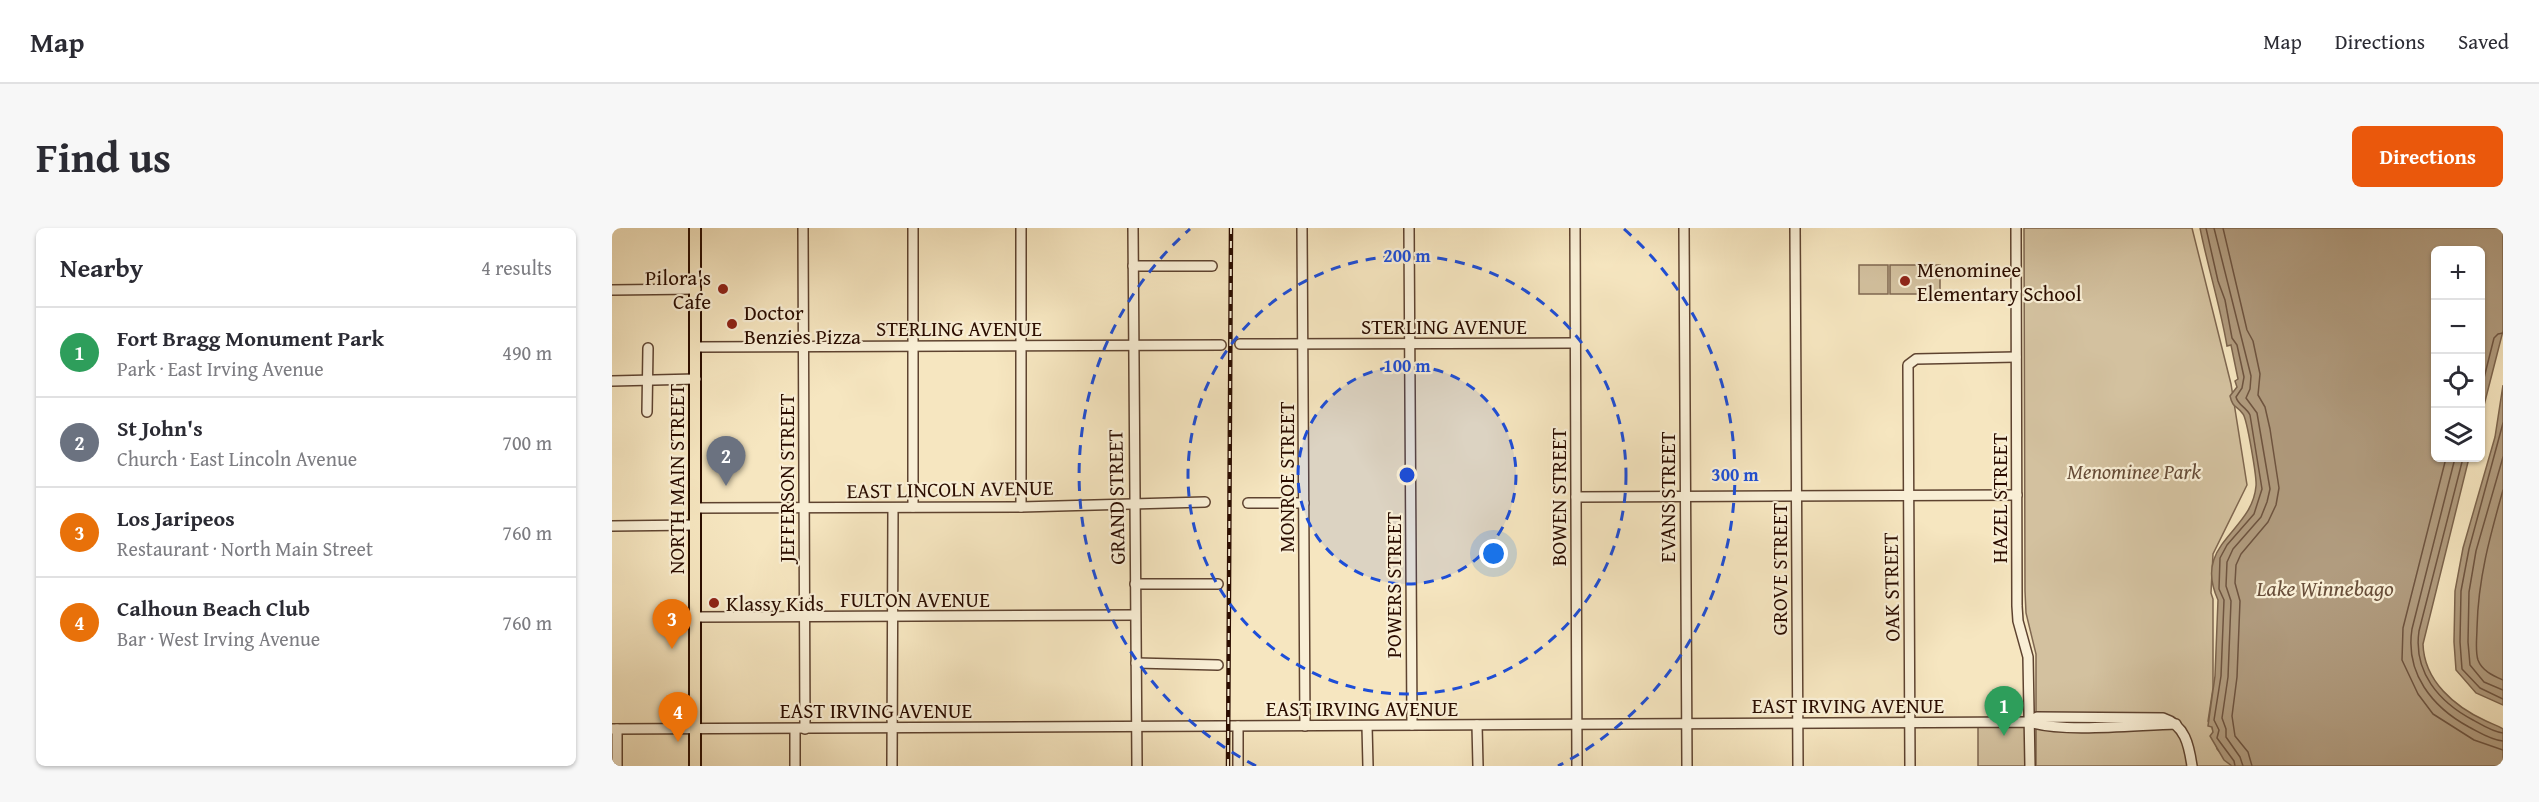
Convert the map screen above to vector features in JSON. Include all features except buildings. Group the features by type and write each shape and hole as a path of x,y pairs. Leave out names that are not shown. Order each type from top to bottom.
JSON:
{"main road":[{"name":"NORTH MAIN STREET","path":"695,228 695,766"}],"street":[{"name":"JEFFERSON STREET","path":"795,766 800,729 804,618 803,228"},
{"path":"913,228 913,507"},
{"path":"1021,228 1021,507"},
{"name":"GRAND STREET","path":"1133,228 1137,766"},
{"name":"MONROE STREET","path":"1302,228 1305,726"},
{"name":"POWERS STREET","path":"1409,228 1412,725"},
{"name":"BOWEN STREET","path":"1575,228 1577,766"},
{"name":"EVANS STREET","path":"1684,228 1687,766"},
{"name":"GROVE STREET","path":"1796,228 1798,766"},
{"name":"HAZEL STREET","path":"2016,228 2017,606 2018,621 2028,657 2030,766"},
{"path":"1133,266 1212,266"},
{"path":"612,290 696,289"},
{"name":"STERLING AVENUE","path":"1240,344 1575,343"},
{"name":"STERLING AVENUE","path":"696,347 1221,345"},
{"path":"647,412 648,348"},
{"name":"OAK STREET","path":"1910,766 1908,365 1913,359 1920,358 2016,357"},
{"path":"612,381 696,379"},
{"path":"1576,497 2017,495"},
{"name":"EAST LINCOLN AVENUE","path":"695,508 1021,507 1205,502"},
{"path":"1248,503 1304,503"},
{"path":"892,766 893,508"},
{"path":"612,526 695,525"},
{"path":"1135,584 1218,585"},
{"name":"FULTON AVENUE","path":"695,617 1136,615"},
{"path":"1136,663 1218,664"},
{"name":"EAST IRVING AVENUE","path":"615,729 2029,722 2037,717 2151,716 2176,724 2187,742 2192,766"},
{"path":"1477,725 1478,766"},
{"path":"1238,726 1238,766"},
{"path":"1367,726 1368,766"},
{"path":"615,729 617,766"}],"green space":[{"name":"Menominee Park","path":"2024,228 2192,228 2231,384 2247,485 2213,554 2211,593 2213,599 2213,688 2208,721 2212,727 2217,749 2232,766 2036,766 2036,654 2026,613 2025,591"},
{"path":"1859,265 1888,265 1888,294 1859,294"},
{"path":"1890,265 1940,265 1940,294 1890,294"},
{"path":"1978,722 2029,722 2030,766 1978,766"}],"water":[{"name":"Lake Winnebago","path":"2200,228 2503,228 2503,331 2485,401 2485,246 2431,246 2431,462 2468,462 2423,644 2429,670 2443,691 2474,715 2503,729 2503,766 2232,766 2224,760 2210,736 2213,732 2212,727 2208,726 2215,676 2218,600 2212,581 2212,565 2226,539 2245,516 2256,486 2245,418 2232,403 2230,396 2237,387 2235,381 2238,379 2231,345 2227,346"},
{"path":"2503,385 2503,705 2476,693 2456,670 2454,642 2455,591 2463,548 2495,437"}],"railway":[{"path":"1228,766 1231,228"}],"place":[{"name":"Menominee Elementary School","path":"1905,281"},
{"name":"Pilora's Cafe","path":"723,289"},
{"name":"Doctor Benzies Pizza","path":"732,324"},
{"name":"St John's","path":"726,486"},
{"name":"Klassy Kids","path":"714,603"},
{"name":"Los Jaripeos","path":"672,649"},
{"name":"Fort Bragg Monument Park","path":"2004,736"},
{"name":"Calhoun Beach Club","path":"678,742"}]}
